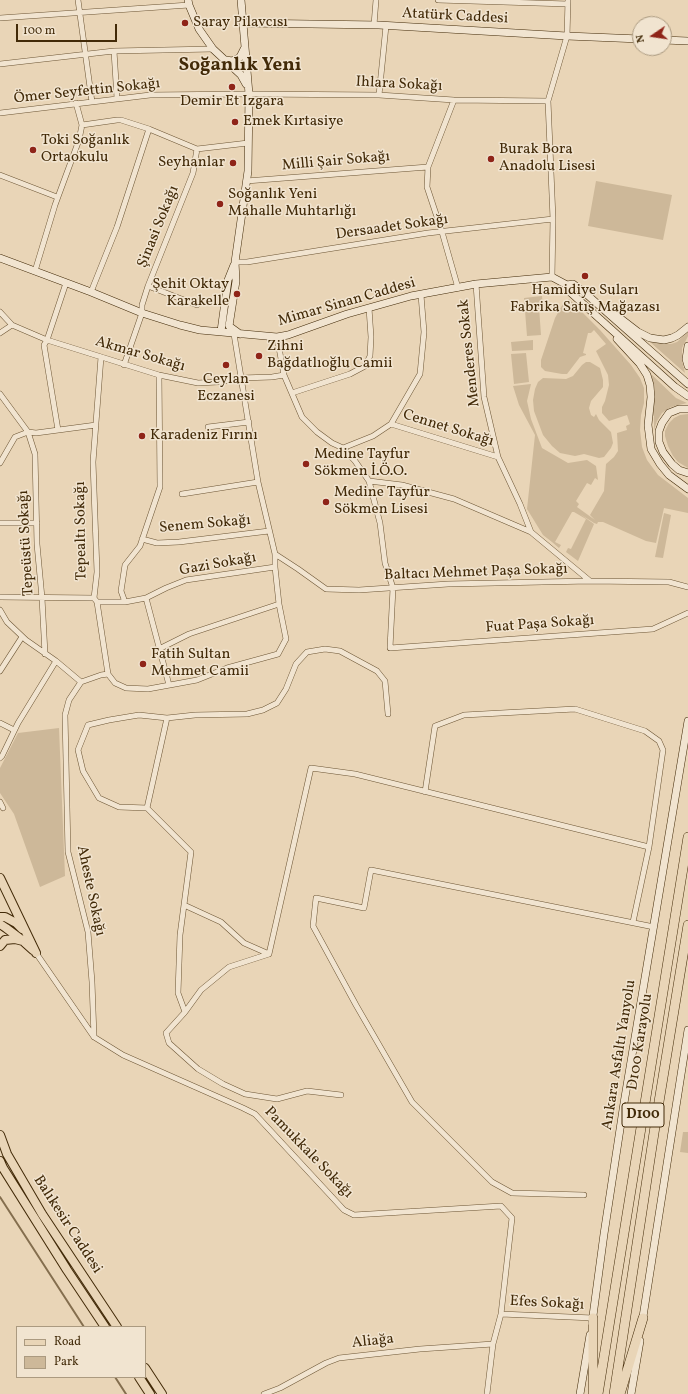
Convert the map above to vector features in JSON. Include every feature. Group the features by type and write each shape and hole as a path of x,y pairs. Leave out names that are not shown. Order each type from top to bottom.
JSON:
{"highway":[{"name":"D100 Karayolu","path":"598,1394 688,837"},
{"name":"D100 Karayolu","path":"614,1394 688,924"},
{"path":"593,1318 593,1394"},
{"path":"620,1394 643,1318"}],"main road":[{"path":"237,334 229,326 236,281 235,262 248,171 249,94 241,0"},
{"path":"189,2 199,29 213,49 241,75 248,86"},
{"name":"Atatürk Caddesi","path":"243,23 374,25 632,39"},
{"path":"672,40 688,41"},
{"path":"226,60 232,61 240,57 244,48"},
{"name":"Mimar Sinan Caddesi","path":"0,258 142,313 180,325 200,330 277,337 288,335 347,314 421,295 476,284 552,277"},
{"path":"221,332 228,280 235,262"},
{"path":"552,277 567,286 570,292 675,387 688,396"},
{"path":"567,286 573,284 628,323 638,332 650,338 664,340 672,338 688,327"},
{"path":"584,292 688,384"},
{"path":"593,312 631,356 640,364 647,375 651,397 648,425 651,449 660,464 669,474 688,490"},
{"path":"688,346 686,359 688,366"},
{"path":"688,409 679,409 669,413 662,423 659,431 659,442 663,452 672,464 679,470 688,474"},
{"name":"Ankara Asfaltı Yanyolu","path":"580,1394 593,1318 605,1227 688,721"},
{"path":"0,878 25,938"},
{"path":"0,917 5,917 16,923 36,953"},
{"path":"0,924 25,938"},
{"path":"0,946 5,940 25,938"},
{"path":"631,1394 688,1030"},
{"name":"Balıkesir Caddesi","path":"0,1135 7,1154 42,1214 116,1326"},
{"name":"Balıkesir Caddesi","path":"0,1162 66,1270 104,1326"},
{"path":"146,1370 162,1394"},
{"path":"140,1378 150,1394"}],"street":[{"path":"78,0 92,102"},
{"path":"374,25 376,0"},
{"path":"438,0 568,2 567,36 548,101 553,219 552,277"},
{"path":"0,18 189,2"},
{"path":"379,95 386,26"},
{"path":"0,64 114,51 213,49"},
{"path":"114,51 118,98"},
{"name":"Ihlara Sokağı","path":"249,94 379,95 454,100 548,101"},
{"name":"Ömer Seyfettin Sokağı","path":"0,113 150,95 249,94"},
{"path":"454,100 428,167 427,186 458,288"},
{"path":"34,271 58,197 79,140 82,125 76,103"},
{"path":"82,125 117,120 149,129 197,150 248,143"},
{"path":"91,292 117,227 149,129"},
{"name":"Şinasi Sokağı","path":"124,365 142,313 142,305 148,286 193,173 197,150"},
{"name":"Milli Şair Sokağı","path":"246,181 428,167"},
{"path":"0,175 58,197"},
{"name":"Dersaadet Sokağı","path":"235,262 247,262 442,232 553,219"},
{"path":"58,430 44,345 66,283"},
{"name":"Menderes Sokak","path":"476,284 484,397 498,457 520,504 531,532"},
{"path":"148,286 197,305"},
{"path":"343,448 373,436 391,424 420,374 424,332 421,295"},
{"path":"292,393 350,374 365,366 370,356 371,337 369,308"},
{"name":"Akmar Sokağı","path":"0,312 12,325 47,340 159,375 198,383 284,375"},
{"path":"0,333 12,325"},
{"path":"0,610 7,622 22,638 56,661 81,682 108,674 115,683 126,688 148,689 197,680 226,668 278,654 286,639 279,604 275,554 258,482 241,378 237,334"},
{"path":"277,337 284,375 302,417 317,432 332,443 343,448 355,461 369,481 380,523 385,562 393,588"},
{"name":"Tepealtı Sokağı","path":"101,357 93,462 97,572 95,600 108,674"},
{"path":"125,602 121,591 125,565 140,546 160,487 159,375"},
{"name":"Tepeüstü Sokağı","path":"0,394 28,432 35,454 37,523 45,654"},
{"path":"208,426 249,422"},
{"name":"Cennet Sokağı","path":"391,424 498,457"},
{"path":"0,463 15,437 28,432 36,433 96,425"},
{"path":"369,481 402,485 454,499 531,532 590,581"},
{"path":"182,494 258,482"},
{"path":"0,523 37,523"},
{"name":"Senem Sokağı","path":"142,539 157,542 179,542 269,531"},
{"name":"Baltacı Mehmet Paşa Sokağı","path":"275,554 298,568 326,589 359,590 448,584 590,581 669,582 688,588"},
{"name":"Gazi Sokağı","path":"0,598 42,598 125,602 146,598 186,580 275,567"},
{"name":"Fuat Paşa Sokağı","path":"393,588 390,648 653,629 688,613"},
{"path":"146,598 169,685"},
{"path":"159,649 189,634 279,604"},
{"path":"0,671 22,638"},
{"path":"185,1012 178,993 180,935 191,852 147,808 119,807 99,798 83,771 78,750 88,725 139,715 167,718 195,714 246,714 263,710 277,703 286,689 296,664 307,652 325,649 340,651 377,671 385,681 388,714"},
{"path":"0,758 14,730 56,661"},
{"name":"Aheste Sokağı","path":"81,682 69,700 65,715 68,844 73,874 88,932 94,1037"},
{"path":"425,792 435,726 464,715 575,709 646,731 659,741 663,750 649,847 633,922"},
{"path":"147,808 167,718"},
{"path":"0,723 14,730"},
{"path":"269,954 311,768 355,774 649,847"},
{"path":"0,802 4,808"},
{"path":"584,1195 512,1193 492,1182 412,1102 356,1005 313,926 316,898 364,908 371,870 654,927"},
{"path":"184,905 221,922 244,943 269,954"},
{"name":"Pamukkale Sokağı","path":"36,953 94,1037 123,1055 255,1114 344,1210 354,1215 501,1206 512,1218 501,1314 492,1344 487,1394"},
{"path":"269,954 229,967 201,990 185,1012 166,1033 169,1043 198,1069 223,1084 245,1094 277,1098 307,1091 341,1095"},
{"name":"Efes Sokağı","path":"501,1314 593,1318"},
{"name":"Aliağa","path":"264,1394 280,1388 326,1363 339,1358 420,1349 492,1344"}],"green space":[{"path":"596,181 672,195 663,240 588,226"},
{"path":"542,296 543,306 532,307 539,307 541,335 527,336 524,298"},
{"path":"569,299 600,330 631,365 640,378 644,388 644,403 641,415 640,430 642,447 647,460 658,475 688,498 688,513 664,508 656,543 646,541 603,522 598,522 597,524 594,523 580,514 594,524 578,561 566,552 568,548 571,549 586,519 572,512 555,542 561,545 559,548 543,535 527,509 535,435 519,405 513,386 531,384 527,401 531,419 542,448 568,463 587,460 596,466 598,480 595,478 591,485 587,483 576,501 579,504 577,507 595,520 590,515 604,491 606,464 618,451 617,433 627,430 626,426 630,424 627,415 609,421 602,413 602,407 609,385 608,375 596,351 606,344 594,330 591,333 588,333 583,353 586,355 580,357 567,374 545,371 541,367 541,360 555,318 564,302"},
{"path":"688,332 688,336 682,348 682,360 685,373 650,342 671,344 677,342"},
{"path":"533,340 533,350 512,351 511,342"},
{"path":"526,353 529,382 514,384 511,354"},
{"path":"586,362 590,362 600,368 603,380 603,387 591,401 589,408 591,415 594,417 596,414 599,420 611,432 613,443 604,457 599,458 584,454 575,456 560,453 543,435 534,411 533,400 538,382 543,378 566,379 573,376"},
{"path":"651,374 676,398 687,403 671,407 662,413 654,430 654,416 652,415 655,390"},
{"path":"688,414 688,468 678,462 673,456 668,446 665,431 669,423 674,418 680,415"},
{"path":"664,513 671,515 663,558 655,557"},
{"path":"59,728 65,876 40,887 14,814 0,793 0,768 18,733"},
{"path":"683,1132 688,1132 688,1153 680,1152"}],"waterway":[{"path":"0,1197 83,1326"},
{"path":"116,1378 126,1394"}],"place":[{"name":"Saray Pilavcısı","path":"185,23"},
{"name":"Demir Et Izgara","path":"232,87"},
{"name":"Emek Kırtasiye","path":"235,122"},
{"name":"Toki Soğanlık Ortaokulu","path":"33,150"},
{"name":"Burak Bora Anadolu Lisesi","path":"491,159"},
{"name":"Seyhanlar","path":"233,163"},
{"name":"Soğanlık Yeni Mahalle Muhtarlığı","path":"220,204"},
{"name":"Hamidiye Suları Fabrika Satış Mağazası","path":"585,276"},
{"name":"Şehit Oktay Karakelle","path":"237,294"},
{"name":"Zihni Bağdatlıoğlu Camii","path":"259,356"},
{"name":"Ceylan Eczanesi","path":"226,365"},
{"name":"Karadeniz Fırını","path":"142,436"},
{"name":"Medine Tayfur Sökmen İ.Ö.O.","path":"306,464"},
{"name":"Medine Tayfur Sökmen Lisesi","path":"326,502"},
{"name":"Fatih Sultan Mehmet Camii","path":"143,664"}],"district":[{"name":"Soğanlık Yeni","path":"240,67"}]}
